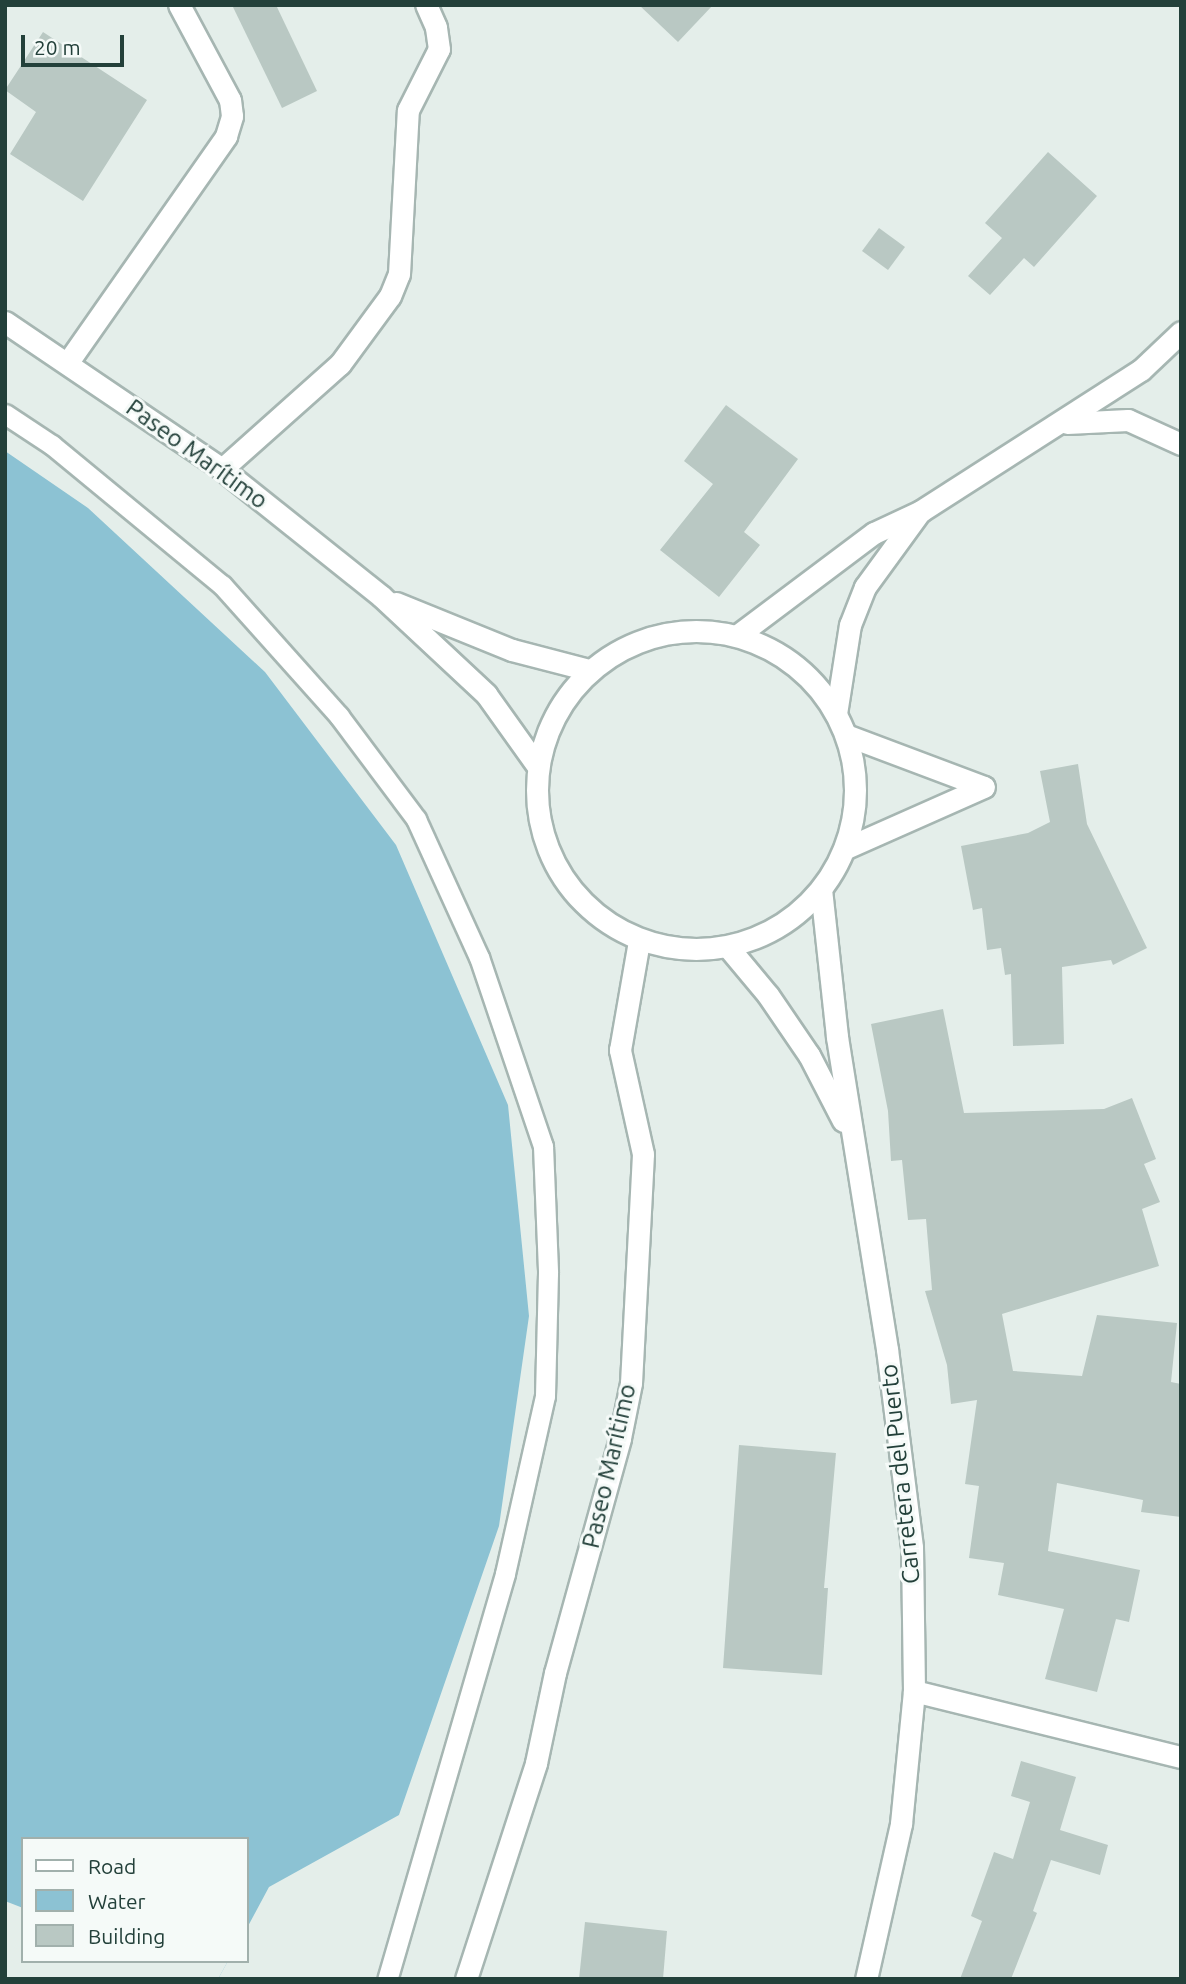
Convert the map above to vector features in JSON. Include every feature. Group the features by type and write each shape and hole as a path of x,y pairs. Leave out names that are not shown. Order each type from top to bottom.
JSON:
{"main road":[{"path":"68,362 229,126 230,100 179,5"},
{"path":"222,469 340,363 390,296 399,274 408,110 439,49 436,27 426,5"},
{"name":"Paseo Marítimo","path":"5,322 68,362 222,469 381,596 486,694 538,767"},
{"path":"738,635 874,533 920,511 1141,370 1181,332"},
{"path":"1061,423 1128,420 1181,444"},
{"path":"836,714 849,625 865,587 920,511"},
{"name":"Paseo Marítimo","path":"381,596 512,650 589,670"},
{"path":"699,630 738,635 769,647 796,665 836,714 846,735 854,773 854,811 844,849 821,889 794,916 763,936 728,947 683,950 639,941 608,925 581,902 553,863 537,816 538,767 547,731 565,698 589,670 622,648 659,634 699,630"},
{"path":"844,849 984,786 846,735"},
{"name":"Carretera del Puerto","path":"821,889 851,1135 887,1349 912,1547 914,1691 901,1824 866,1979"},
{"name":"Paseo Marítimo","path":"466,1979 536,1763 555,1673 620,1438 631,1383 643,1154 620,1050 639,941"},
{"name":"Carretera del Puerto","path":"728,947 768,995 809,1055 851,1135"},
{"path":"914,1691 1181,1757"}],"street":[{"path":"5,414 52,445 222,585 339,716 416,819 479,957 543,1146 548,1273 545,1396 505,1574 387,1979"}],"water":[{"path":"5,451 88,508 265,672 396,845 508,1105 529,1316 499,1526 399,1815 269,1887 248,1926 248,1837 21,1837 21,1963 227,1963 218,1979 5,1979"}],"pier":[{"path":"5,1901 21,1907 21,1963 227,1963 218,1979 5,1979"}],"building":[{"path":"232,5 276,5 317,91 282,108"},
{"path":"639,5 713,5 678,42"},
{"path":"43,32 147,100 83,201 10,154 36,112 5,90"},
{"path":"1048,152 1097,196 1034,267 1024,258 990,295 968,276 1002,238 985,223"},
{"path":"879,228 905,247 888,270 862,251"},
{"path":"726,405 798,459 744,532 760,545 719,597 660,550 713,484 684,461"},
{"path":"1078,764 1087,824 1147,948 1113,965 1111,960 1062,967 1064,1044 1013,1046 1011,974 1005,975 1001,948 987,950 982,908 973,910 961,846 1028,833 1050,822 1040,771"},
{"path":"943,1009 964,1113 1104,1109 1132,1098 1156,1159 1144,1164 1160,1202 1142,1209 1159,1266 1002,1314 1013,1371 1082,1376 1097,1315 1177,1323 1171,1382 1181,1384 1181,1517 1141,1512 1143,1500 1057,1483 1048,1551 1140,1570 1129,1622 1116,1619 1097,1692 1045,1679 1064,1609 998,1595 1004,1563 969,1558 979,1486 965,1484 977,1400 951,1404 947,1365 925,1291 932,1290 926,1219 908,1220 902,1160 891,1161 888,1111 871,1024"},
{"path":"739,1445 836,1453 824,1588 828,1588 822,1675 723,1668"},
{"path":"1021,1761 1076,1777 1060,1830 1108,1845 1100,1875 1051,1860 1033,1911 1037,1913 1011,1979 960,1979 982,1921 971,1916 994,1852 1013,1859 1030,1802 1011,1796"},
{"path":"585,1922 667,1931 663,1979 579,1979"}]}
